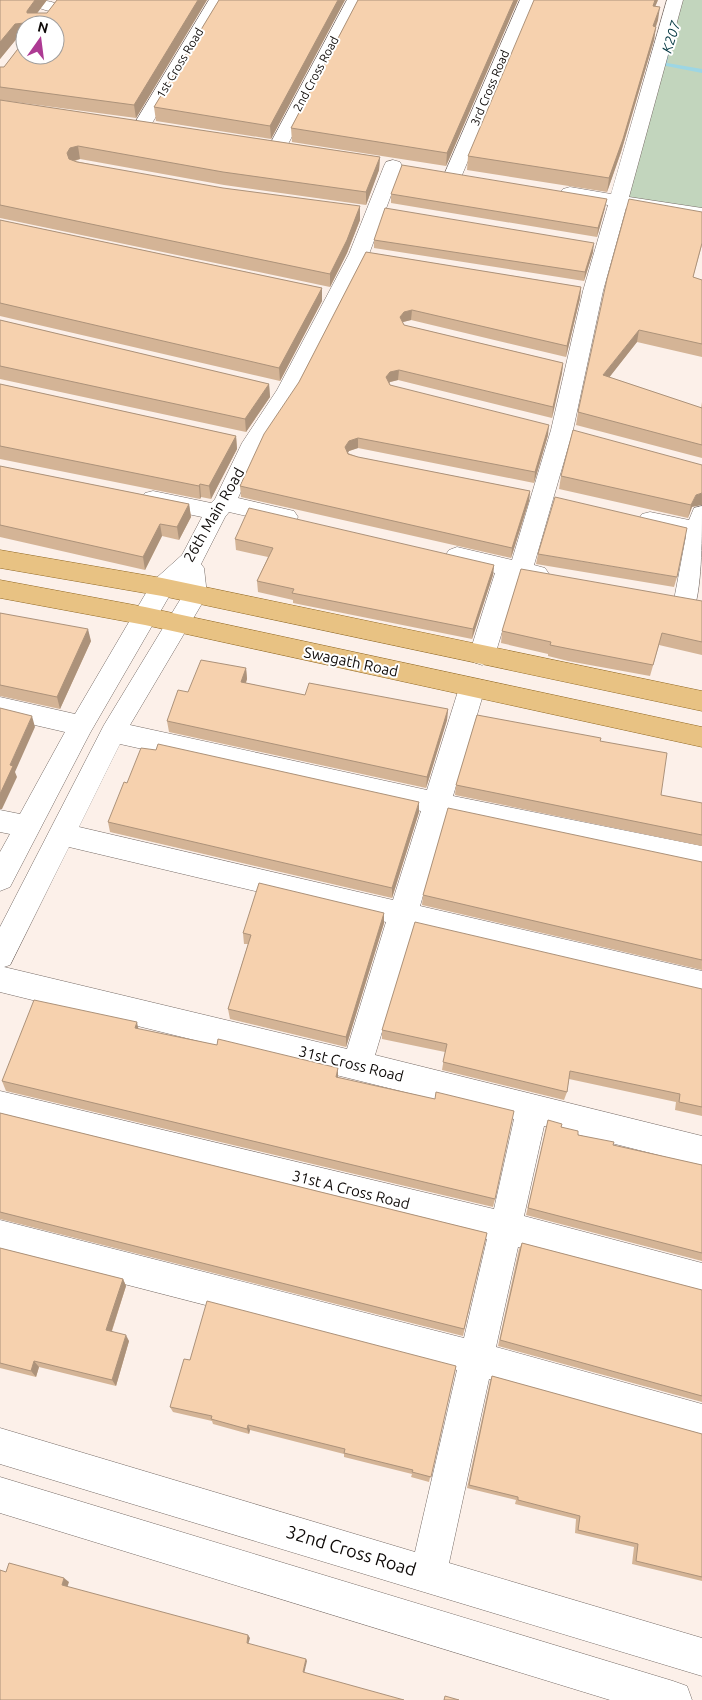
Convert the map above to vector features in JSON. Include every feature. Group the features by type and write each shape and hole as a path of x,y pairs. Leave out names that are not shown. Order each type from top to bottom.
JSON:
{"main road":[{"path":"0,559 162,587 702,701"},
{"name":"Swagath Road","path":"0,589 145,616 702,737"}],"street":[{"path":"37,0 51,9"},
{"name":"1st Cross Road","path":"142,126 218,0"},
{"name":"2nd Cross Road","path":"277,148 355,0"},
{"name":"3rd Cross Road","path":"472,178 444,174 528,0"},
{"path":"482,655 545,496 562,430 565,366 583,289 596,245 618,201 675,0"},
{"path":"123,124 161,129"},
{"path":"258,145 297,151"},
{"name":"26th Main Road","path":"0,879 81,726 162,587 191,561 220,508 243,441 277,390 327,294 368,256 376,211 393,166"},
{"path":"550,190 702,214"},
{"path":"132,495 309,523"},
{"path":"631,516 700,522 685,600"},
{"path":"433,551 559,578"},
{"path":"0,956 113,732 195,594 191,561"},
{"path":"357,1065 435,804 472,688"},
{"path":"0,707 81,726"},
{"path":"113,732 435,804 702,858"},
{"path":"0,821 27,827"},
{"path":"60,834 702,984"},
{"name":"31st Cross Road","path":"0,979 702,1151"},
{"name":"31st A Cross Road","path":"0,1105 504,1227 702,1279"},
{"path":"428,1575 504,1227 532,1109"},
{"path":"0,1236 475,1358 702,1420"},
{"name":"32nd Cross Road","path":"0,1446 702,1657"},
{"path":"0,1495 673,1700"}],"green space":[{"path":"679,0 702,0 702,211 624,198"}],"building":[{"path":"0,0 35,0 27,13 47,13 57,0 198,0 134,105 0,87 0,67 4,67 15,53 15,65 65,65 65,15 15,15 15,24 0,42"},
{"path":"219,0 338,0 270,126 154,107"},
{"path":"358,0 514,0 447,153 291,128"},
{"path":"534,0 655,0 653,6 660,7 653,26 656,27 623,139 609,178 468,156"},
{"path":"0,100 380,157 366,192 223,172 78,146 70,148 67,153 69,159 77,162 223,188 360,206 347,240 330,274 0,205"},
{"path":"402,165 607,199 598,228 391,194"},
{"path":"629,199 702,212 702,243 693,277 702,280 702,344 639,330 603,375 702,408 702,445 578,412 607,279"},
{"path":"385,208 594,243 585,272 374,240"},
{"path":"0,220 322,288 279,368 0,303"},
{"path":"366,252 581,287 567,346 412,310 404,312 400,317 404,325 563,363 553,407 399,370 390,372 386,377 390,385 549,425 535,472 358,438 349,441 345,447 348,454 358,457 530,491 512,548 240,486 264,434 299,382"},
{"path":"0,320 269,384 245,419 0,366"},
{"path":"0,384 236,436 209,486 200,484 199,486 0,446"},
{"path":"573,430 702,465 702,493 696,495 691,505 561,476"},
{"path":"0,466 189,504 177,527 160,524 143,557 0,525"},
{"path":"555,497 687,528 677,577 538,554"},
{"path":"249,508 494,565 473,629 292,593 294,589 257,581 273,548 235,539"},
{"path":"521,569 702,601 702,642 662,633 653,665 550,645 551,642 502,631"},
{"path":"0,613 88,629 57,697 0,685"},
{"path":"201,660 246,668 241,682 305,695 309,683 448,709 427,777 167,721 178,690 188,692"},
{"path":"0,708 32,716 10,765 13,766 0,794"},
{"path":"477,715 601,738 600,741 667,753 661,795 702,803 702,835 456,785"},
{"path":"158,744 419,802 392,888 108,822 124,782 127,783 141,748 156,750"},
{"path":"448,808 702,862 702,960 423,895"},
{"path":"259,883 384,913 346,1037 228,1009 251,935 243,933"},
{"path":"415,922 702,989 702,1107 679,1102 680,1094 570,1071 567,1092 443,1062 447,1044 382,1030"},
{"path":"34,1000 137,1022 135,1028 217,1045 218,1039 338,1068 336,1077 435,1099 436,1092 514,1111 495,1199 2,1081"},
{"path":"0,1113 487,1233 464,1329 0,1212"},
{"path":"548,1120 562,1124 561,1127 578,1131 578,1135 614,1142 613,1145 702,1165 702,1253 528,1208"},
{"path":"522,1243 702,1290 702,1396 500,1340"},
{"path":"0,1248 123,1279 106,1330 126,1335 112,1380 34,1361 31,1371 0,1363"},
{"path":"207,1301 456,1366 431,1477 412,1472 413,1470 344,1453 345,1449 248,1425 247,1429 211,1419 212,1416 170,1407 184,1359 190,1360"},
{"path":"492,1376 702,1434 702,1577 636,1561 638,1544 578,1530 580,1516 518,1500 518,1497 469,1485"},
{"path":"9,1563 64,1578 62,1585 248,1635 247,1643 306,1659 303,1672 404,1700 0,1700 0,1570 6,1572"},
{"path":"445,1696 459,1700 444,1700"}],"waterway":[{"name":"K207","path":"666,53 663,64 702,71"}]}
